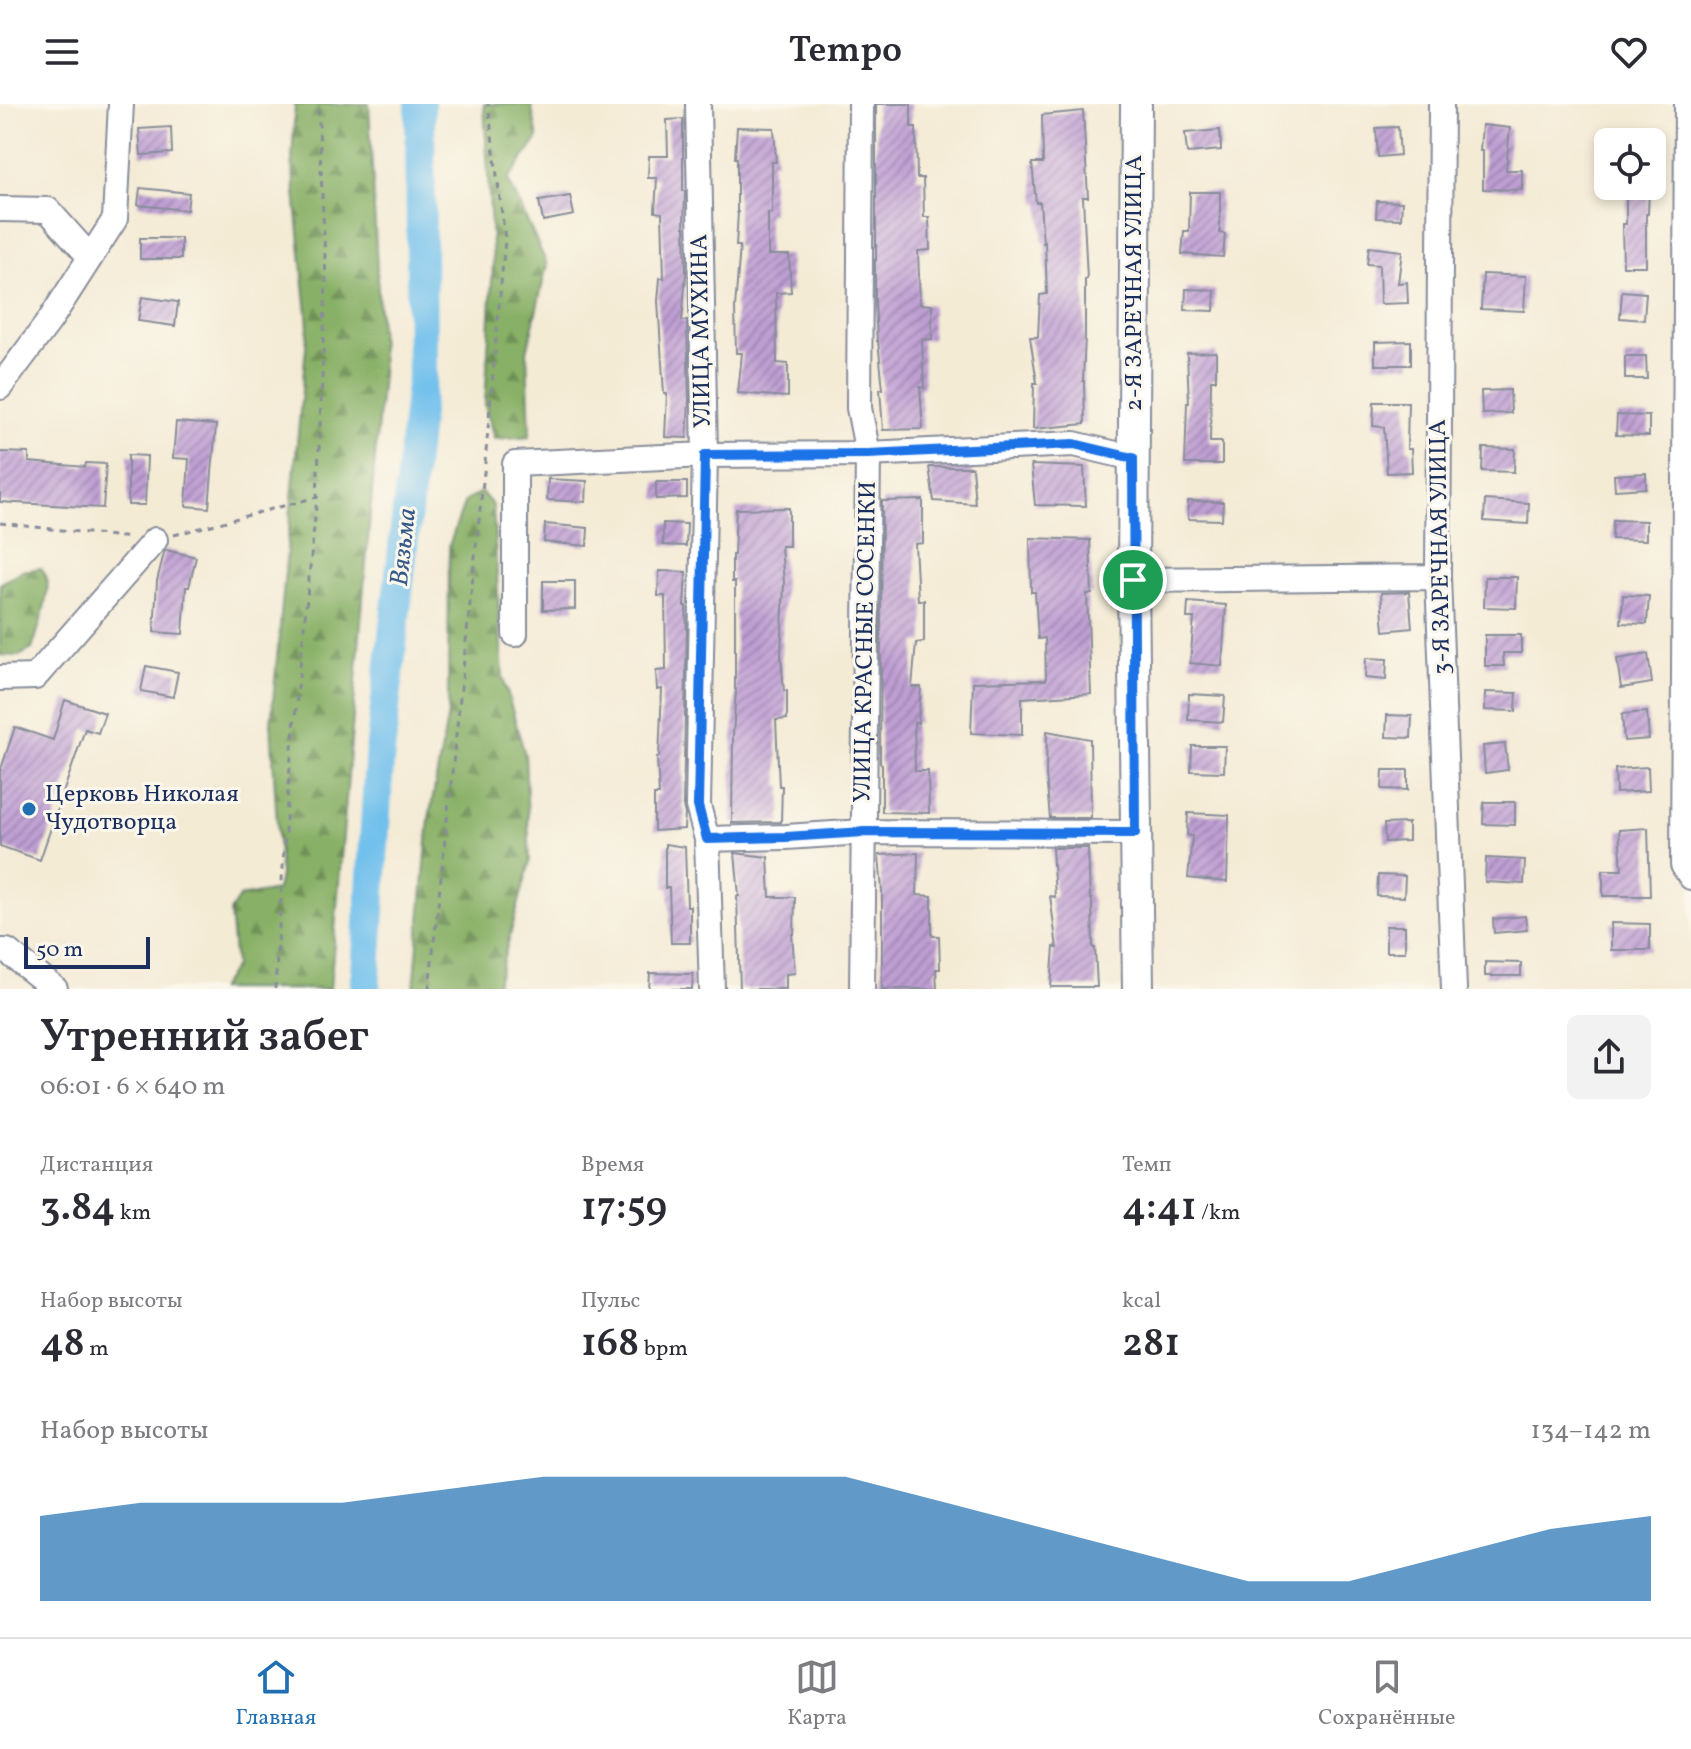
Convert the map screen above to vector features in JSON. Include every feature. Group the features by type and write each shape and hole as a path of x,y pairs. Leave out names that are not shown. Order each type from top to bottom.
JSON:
{"main road":[{"name":"2-Я ЗАРЕЧНАЯ УЛИЦА","path":"1136,104 1133,580 1138,989"}],"street":[{"path":"0,387 50,320 115,219 121,104"},
{"name":"УЛИЦА МУХИНА","path":"698,104 705,455 698,806 707,839 712,989"},
{"name":"УЛИЦА КРАСНЫЕ СОСЕНКИ","path":"861,104 859,408 868,454 862,989"},
{"name":"3-Я ЗАРЕЧНАЯ УЛИЦА","path":"1441,104 1438,577 1454,989"},
{"path":"1687,104 1688,866"},
{"path":"0,209 48,210 90,257"},
{"path":"515,634 515,464 705,455 868,454 1074,444 1133,458"},
{"path":"0,678 35,677 155,540"},
{"path":"1133,580 1438,577"},
{"path":"707,839 864,832 1135,833"},
{"path":"0,951 7,951 55,989"}],"path":[{"path":"275,989 288,788 317,497 326,282 318,104"},
{"path":"429,989 485,463 505,239 488,104"},
{"path":"0,523 155,540 317,497"}],"green space":[{"path":"295,104 369,104 382,374 330,989 219,989 235,966 230,912 239,897 277,890 280,875 271,723 308,325 292,161"},
{"path":"484,104 531,104 538,138 508,180 547,264 527,352 530,436 494,439 485,405 493,263"},
{"path":"481,492 493,506 503,678 525,755 530,862 493,989 414,989 429,819 448,713 449,546 465,501"},
{"path":"41,568 47,579 47,594 32,649 19,656 0,655 0,584 22,571"}],"building":[{"path":"876,104 911,104 911,127 916,127 917,178 923,178 924,217 929,217 930,250 918,251 920,304 932,305 932,339 922,340 924,388 920,387 923,429 883,430 880,389 883,389 875,301"},
{"path":"1083,111 1088,197 1083,197 1087,279 1083,381 1085,424 1033,429 1034,383 1037,383 1030,337 1038,337 1040,295 1047,294 1045,242 1040,202 1036,203 1032,163 1043,163 1042,115"},
{"path":"683,119 686,274 682,321 687,321 687,438 665,437 667,394 664,394 658,301 660,278 664,278 662,213 655,212 657,178 648,178 649,156 668,156 667,120"},
{"path":"1482,125 1510,128 1506,170 1522,170 1522,190 1483,189 1483,151 1480,151"},
{"path":"171,127 172,153 141,155 139,129"},
{"path":"737,127 774,128 776,162 772,162 768,255 789,255 791,292 776,293 777,363 788,364 788,397 738,393 742,353 736,353 735,308 740,246 736,246"},
{"path":"1398,127 1400,155 1378,157 1376,128"},
{"path":"1220,130 1221,150 1187,153 1185,133"},
{"path":"140,188 189,193 187,210 138,205"},
{"path":"1190,192 1220,192 1220,233 1225,234 1223,257 1182,254 1184,231 1189,231"},
{"path":"570,196 574,215 543,221 539,201"},
{"path":"1626,200 1649,200 1646,266 1623,266 1622,224 1626,224"},
{"path":"1377,201 1402,202 1401,219 1376,218"},
{"path":"140,238 181,238 181,259 140,259"},
{"path":"1369,247 1402,251 1398,283 1407,282 1408,303 1380,304 1379,265 1367,264"},
{"path":"1483,274 1526,276 1524,311 1481,309"},
{"path":"1186,289 1215,290 1214,311 1185,310"},
{"path":"1622,291 1646,293 1644,320 1620,318"},
{"path":"142,297 178,302 175,326 138,321"},
{"path":"1411,341 1411,365 1375,365 1375,342"},
{"path":"1216,352 1216,380 1211,380 1210,442 1222,442 1222,464 1185,464 1189,403 1187,353"},
{"path":"1625,356 1646,356 1647,379 1625,379"},
{"path":"1510,390 1511,413 1482,414 1481,391"},
{"path":"1374,402 1408,402 1407,449 1411,449 1412,472 1387,473 1384,427 1373,426"},
{"path":"1617,415 1649,416 1649,436 1616,435"},
{"path":"176,422 216,425 209,508 186,506 189,459 173,458"},
{"path":"1483,448 1515,449 1514,472 1482,471"},
{"path":"0,452 29,453 29,462 85,467 86,463 106,464 103,508 0,502"},
{"path":"128,455 147,456 145,505 128,505"},
{"path":"1031,465 1084,467 1086,506 1035,505"},
{"path":"929,467 972,467 975,504 934,501"},
{"path":"1646,473 1646,488 1615,490 1614,475"},
{"path":"548,479 587,481 586,502 547,500"},
{"path":"656,482 687,482 687,498 656,499"},
{"path":"923,500 923,543 915,544 918,600 924,600 924,642 916,643 912,687 921,687 918,723 914,722 915,771 928,771 929,813 882,812 882,501"},
{"path":"1485,500 1529,503 1528,524 1484,521"},
{"path":"1188,501 1223,502 1222,520 1188,519"},
{"path":"789,508 789,546 781,546 784,583 781,656 784,691 787,691 787,719 776,720 779,786 782,786 781,822 732,823 736,689 732,555 736,509"},
{"path":"1613,520 1646,521 1646,540 1612,539"},
{"path":"663,523 687,524 686,546 663,545"},
{"path":"545,524 588,528 587,546 544,542"},
{"path":"1030,538 1090,540 1092,594 1087,594 1091,694 1022,698 1022,735 971,733 973,682 1046,680 1045,638 1038,639 1035,592 1031,592"},
{"path":"166,550 196,557 189,587 186,587 183,634 154,632 157,581"},
{"path":"659,571 686,572 685,814 684,829 654,831 654,795 659,795 657,757 662,689 657,690 656,671 666,670 665,596 658,596"},
{"path":"1485,577 1517,577 1516,608 1484,607"},
{"path":"543,581 575,581 575,609 543,610"},
{"path":"1409,592 1412,628 1384,631 1381,593"},
{"path":"1623,595 1649,596 1647,624 1621,623"},
{"path":"1188,602 1226,605 1222,666 1190,663 1194,618 1187,618"},
{"path":"1485,635 1521,635 1521,653 1503,653 1504,666 1485,666"},
{"path":"1648,654 1652,683 1621,688 1617,659"},
{"path":"1366,658 1387,659 1386,680 1365,678"},
{"path":"146,666 178,672 173,697 141,691"},
{"path":"1485,692 1517,693 1516,711 1485,710"},
{"path":"1189,694 1225,696 1223,722 1188,720"},
{"name":"Церковь Николая Чудотворца","path":"65,700 105,713 98,733 85,729 40,860 0,846 0,772 15,727 53,740"},
{"path":"1647,712 1649,739 1624,741 1622,714"},
{"path":"1387,715 1412,716 1411,738 1386,737"},
{"path":"1047,731 1090,739 1091,818 1050,818 1046,775"},
{"path":"1505,744 1508,770 1485,773 1483,746"},
{"path":"1192,746 1225,746 1224,772 1191,771"},
{"path":"1648,767 1649,791 1616,793 1615,769"},
{"path":"1383,770 1408,770 1408,790 1382,789"},
{"path":"1484,802 1515,802 1515,825 1483,824"},
{"path":"1188,813 1229,815 1227,882 1188,878 1192,836 1187,835"},
{"path":"1408,823 1408,841 1385,842 1384,824"},
{"path":"1648,828 1650,896 1603,896 1603,870 1622,870 1619,830"},
{"path":"665,844 685,847 690,943 671,943 669,888 665,888"},
{"path":"1052,848 1088,848 1097,987 1051,987 1054,947 1057,948 1050,896 1055,897"},
{"path":"735,853 768,857 770,897 795,897 792,934 795,973 786,974 786,989 740,989 739,896"},
{"path":"918,853 917,895 932,896 932,936 939,936 937,989 882,989 879,855"},
{"path":"1486,858 1525,860 1524,884 1485,882"},
{"path":"1378,875 1405,876 1404,897 1377,896"},
{"path":"1525,916 1527,930 1494,933 1493,919"},
{"path":"1611,923 1650,924 1650,950 1611,950"},
{"path":"1386,926 1405,926 1405,952 1386,952"},
{"path":"1485,962 1521,963 1521,976 1485,976"},
{"path":"650,973 693,974 692,989 649,989"}],"waterway":[{"name":"Вязьма","path":"365,989 379,762 422,377 420,104"}],"place":[{"name":"Церковь Николая Чудотворца","path":"29,809"}],"route":[{"path":"1074,444 1133,458 1133,580 1135,833 864,832 707,839 698,806 705,455 868,454 1074,444"}]}
